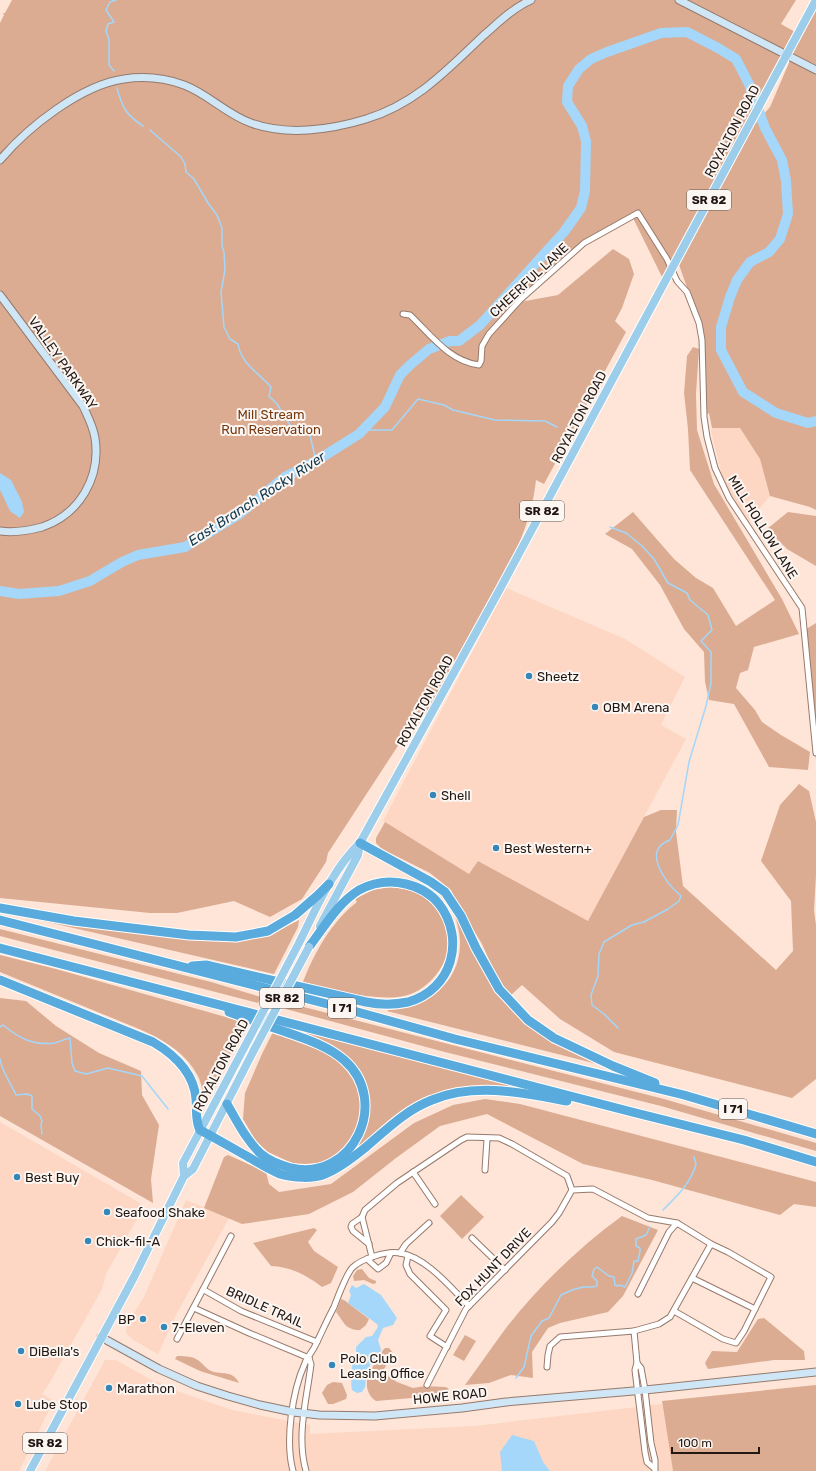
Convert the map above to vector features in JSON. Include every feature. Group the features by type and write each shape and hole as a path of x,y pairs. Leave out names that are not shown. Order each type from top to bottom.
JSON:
{"highway":[{"path":"360,843 431,882 445,892 461,916 476,948 499,989 528,1020 554,1038 613,1066 684,1095"},
{"path":"185,967 206,965 366,1002 390,1005 409,1002 436,986 444,975 450,962 453,950 453,936 447,915 437,901 431,896 411,885 381,882 369,885 358,891 344,902 334,913 310,947"},
{"path":"0,908 74,921 189,935 236,938 268,931 295,915 318,896 329,884"},
{"name":"I 71","path":"0,920 185,967 455,1039 684,1095 816,1134"},
{"name":"I 71","path":"0,948 744,1140 816,1162"},
{"path":"0,980 153,1042 167,1050 179,1060 188,1073 196,1099 197,1120 200,1130 280,1173 289,1176 312,1176 326,1174 348,1161 396,1120 432,1100 450,1095 483,1091 515,1092 632,1112"},
{"path":"167,991 304,1039 336,1053 345,1060 360,1081 365,1104 361,1130 348,1151 333,1162 308,1169 296,1169 282,1166 262,1154 252,1145 227,1104"}],"main road":[{"name":"ROYALTON ROAD","path":"184,1176 183,1163 329,884 349,853 360,843 465,653 816,0"},
{"name":"ROYALTON ROAD","path":"30,1471 134,1277 184,1176 192,1169 310,947 358,855 360,843"}],"street":[{"path":"0,160 10,148 34,126 77,97 108,82 136,77 166,79 186,86 201,93 250,123 264,127 291,130 326,128 366,119 394,108 416,96 444,73 510,12 531,0"},
{"path":"679,0 816,70"},
{"name":"CHEERFUL LANE","path":"403,314 410,315 443,349 454,356 479,365 481,361 482,346 489,334 520,300 584,243 638,213 672,269"},
{"name":"MILL HOLLOW LANE","path":"672,269 677,281 687,292 699,323 702,340 704,417 707,437 719,479 729,498 802,608 816,753"},
{"name":"VALLEY PARKWAY","path":"0,295 83,406 91,425 96,455 91,480 80,502 70,512 54,522 27,531 15,532 0,530"},
{"path":"369,1244 350,1227 362,1217 367,1208 397,1183 464,1138 499,1138 566,1175 572,1190 593,1189 648,1218 677,1223 711,1244 771,1277 736,1343 723,1338 674,1311"},
{"path":"485,1170 487,1138"},
{"path":"413,1172 435,1204"},
{"name":"FOX HUNT DRIVE","path":"427,1385 463,1313 552,1222 572,1190"},
{"path":"362,1217 369,1244 369,1258 378,1269 386,1263 391,1253"},
{"path":"400,1253 406,1244 429,1223"},
{"path":"638,1294 669,1232 677,1223"},
{"path":"177,1339 231,1236"},
{"path":"472,1238 504,1270"},
{"path":"547,1367 550,1346 560,1337 634,1331 659,1324 670,1317 711,1244"},
{"path":"293,1471 289,1445 290,1428 298,1385 305,1363 317,1342 352,1268 369,1258 383,1254 400,1253 414,1257 424,1264 469,1306"},
{"path":"408,1256 406,1265 410,1274 446,1310 430,1336 447,1347"},
{"path":"692,1278 755,1309"},
{"name":"BRIDLE TRAIL","path":"204,1290 242,1311 317,1342"},
{"path":"194,1308 311,1360 303,1413 302,1446 306,1471"},
{"path":"634,1331 638,1363 635,1370 641,1390 655,1460 654,1470"},
{"name":"HOWE ROAD","path":"101,1337 159,1369 197,1386 228,1396 293,1412 348,1416 375,1416 462,1408 506,1402 816,1372"},
{"path":"641,1390 645,1452 648,1462 654,1470"}],"shaded area":[{"path":"712,428 740,428 760,459 770,496 749,521 735,502 722,476 711,431"},
{"path":"506,588 625,639 685,677 661,725 686,739 588,921 478,861 469,874 383,821"},
{"path":"0,1122 140,1203 142,1210 106,1274 102,1289 42,1394 52,1400 51,1406 19,1471 0,1471"},
{"path":"186,1200 229,1218 176,1315 158,1354 133,1340 126,1333 127,1324 144,1297"},
{"path":"105,1360 116,1360 155,1382 156,1381 174,1390 232,1410 310,1425 310,1434 475,1426 662,1404 673,1471 45,1471"}],"green space":[{"name":"Mill Stream Run Reservation","path":"12,0 796,0 781,24 797,33 743,137 770,107 816,0 816,510 770,496 760,459 740,428 712,428 709,413 706,415 703,333 677,259 664,281 632,216 599,233 520,302 558,295 613,249 629,259 634,274 622,308 615,321 626,332 544,484 536,480 529,516 516,551 430,717 420,712 328,853 326,862 302,899 270,917 234,901 177,913 150,913 0,898 0,23 4,15 3,13 5,13"},
{"path":"693,347 699,349 696,394 697,430 714,484 782,599 799,634 754,647 748,670 740,673 736,688 755,710 762,722 810,752 808,770 769,767 734,704 709,700 705,682 704,652 684,629 660,585 632,549 605,534 633,512 674,559 696,578 713,588 736,626 775,600 690,470 684,393 687,356"},
{"path":"788,512 816,516 816,566 787,549 767,529"},
{"path":"816,623 816,760 803,631"},
{"path":"799,784 809,791 816,822 816,875 814,910 816,925 816,1079 792,1098 614,1052 560,1019 522,985 511,995 498,980 482,944 457,903 451,890 430,873 388,852 376,843 376,838 385,822 469,874 478,861 588,921 644,817 661,810 677,810 676,832 683,886 776,970 793,951 791,901 761,861 780,805"},
{"path":"390,887 414,892 422,896 436,908 445,923 449,945 447,955 443,964 430,981 413,993 404,996 392,997 354,994 303,982 318,949 340,918 357,902 355,899 373,890"},
{"path":"455,915 522,1018 609,1067 387,1011 415,1005 427,999 438,991 447,981 454,970 459,957 460,939"},
{"path":"30,916 234,941 251,939 277,931 299,920 298,927 274,974 30,918"},
{"path":"0,929 211,982 261,997 258,1003 0,936"},
{"path":"0,955 56,969 247,1023 206,1100 198,1076 193,1068 180,1053 165,1042 139,1029 0,972"},
{"path":"0,998 26,1001 56,1026 99,1053 141,1071 142,1095 159,1125 151,1179 153,1203 0,1116"},
{"path":"288,1003 664,1099 816,1143 816,1151 661,1106 441,1051 286,1009"},
{"path":"274,1030 327,1051 342,1064 356,1080 361,1093 360,1122 354,1135 344,1149 320,1163 292,1163 268,1152 256,1141 243,1119 245,1093"},
{"path":"305,1032 514,1085 513,1088 432,1097 377,1132 345,1158 363,1134 369,1116 369,1097 366,1086 359,1071 351,1061 305,1034"},
{"path":"485,1099 520,1104 816,1182 816,1207 794,1204 780,1215 652,1180 583,1164 487,1114 440,1126 353,1192 309,1214 242,1224 204,1208 224,1157 228,1155 266,1172 269,1184 279,1192 331,1184 414,1123 453,1105"},
{"path":"461,1195 484,1217 462,1239 440,1216"},
{"path":"622,1216 658,1230 623,1296 608,1312 560,1323 548,1328 532,1352 533,1378 511,1375 489,1383 465,1385 506,1328 532,1297 575,1254"},
{"path":"314,1228 317,1230 308,1242 314,1251 338,1267 331,1283 322,1287 298,1272 278,1266 271,1266 253,1243"},
{"path":"362,1269 369,1278 376,1281 376,1283 373,1284 364,1280 354,1281 353,1276 357,1270"},
{"path":"341,1299 369,1319 366,1325 360,1330 351,1329 348,1327 336,1312"},
{"path":"764,1318 804,1351 805,1360 774,1360 708,1369 705,1363 712,1351 737,1352 758,1319"},
{"path":"465,1335 476,1341 464,1361 453,1355"},
{"path":"385,1348 389,1348 393,1353 383,1371 388,1376 397,1382 413,1388 425,1386 445,1387 448,1388 448,1395 374,1400 370,1396 367,1385 369,1374"},
{"path":"177,1356 194,1358 211,1371 234,1376 239,1383 200,1371 175,1359"},
{"path":"333,1382 342,1383 347,1395 346,1399 333,1404 328,1404 322,1393 327,1385"},
{"path":"816,1385 816,1471 673,1471 662,1401"}],"water":[{"path":"0,473 11,480 22,502 24,512 20,518 10,511 0,490"},
{"path":"364,1284 381,1295 397,1318 393,1325 383,1328 378,1340 381,1350 379,1356 370,1365 365,1387 362,1392 357,1393 352,1390 352,1359 356,1359 356,1347 366,1337 372,1336 378,1327 377,1324 348,1303 351,1295 349,1291 352,1285 356,1288"},
{"path":"512,1435 534,1441 543,1462 550,1471 502,1471 500,1452"}],"waterway":[{"path":"114,71 109,65 109,40 106,31 108,24 114,22 106,10 110,2 116,0"},
{"name":"East Branch Rocky River","path":"0,591 19,594 59,591 90,581 122,562 138,555 185,547 238,515 285,477 316,461 359,434 385,407 400,375 429,349 450,341 459,341 480,325 564,232 581,208 585,191 586,141 582,126 567,102 568,86 579,69 591,59 661,33 687,32 736,59 749,84 765,128 782,160 786,181 788,214 780,239 769,252 750,262 737,280 721,327 721,350 743,392 776,413 808,423 816,421"},
{"path":"117,88 126,110 132,118 143,126"},
{"path":"150,130 181,157 185,164 186,172 194,179 217,215 222,228 222,246 224,252 225,270 221,292 224,327 230,339 238,344 243,357 251,368 271,387 269,396 277,404 295,433 300,434 307,431 310,435 316,461"},
{"path":"363,430 392,430 418,399 444,405 453,410 495,420 545,421 557,427"},
{"path":"610,527 626,533 642,546 654,559 668,583 687,593 690,600 708,615 712,630 701,641 711,652 711,683 706,706 689,762 678,825 670,840 661,845 657,851 657,859 663,876 681,896 679,901 668,909 644,922 632,925 604,942 599,954 598,976 591,995 592,1005 604,1014 618,1028"},
{"path":"0,1027 3,1025 15,1034 33,1042 47,1044 70,1038 72,1063 75,1071 86,1074 108,1068 142,1076 168,1109"},
{"path":"0,1059 16,1095 27,1094 32,1096 32,1109 40,1116 42,1121 42,1134"},
{"path":"663,1210 683,1189 691,1177 696,1164 694,1157"},
{"path":"516,1378 524,1367 531,1336 542,1321 549,1318 561,1295 583,1287 597,1286 597,1281 592,1276 594,1269 597,1267 609,1276 614,1277 615,1285 625,1287 632,1273 634,1261 638,1261 640,1248 636,1246 636,1239 646,1235 650,1227"}],"place":[{"name":"Sheetz","path":"529,676"},
{"name":"OBM Arena","path":"595,707"},
{"name":"Shell","path":"433,795"},
{"name":"Best Western+","path":"496,848"},
{"name":"Best Buy","path":"17,1177"},
{"name":"Seafood Shake","path":"107,1212"},
{"name":"Chick-fil-A","path":"88,1241"},
{"name":"BP","path":"143,1319"},
{"name":"7-Eleven","path":"164,1327"},
{"name":"DiBella's","path":"21,1351"},
{"name":"Polo Club Leasing Office","path":"332,1365"},
{"name":"Marathon","path":"109,1388"},
{"name":"Lube Stop","path":"18,1404"}]}
